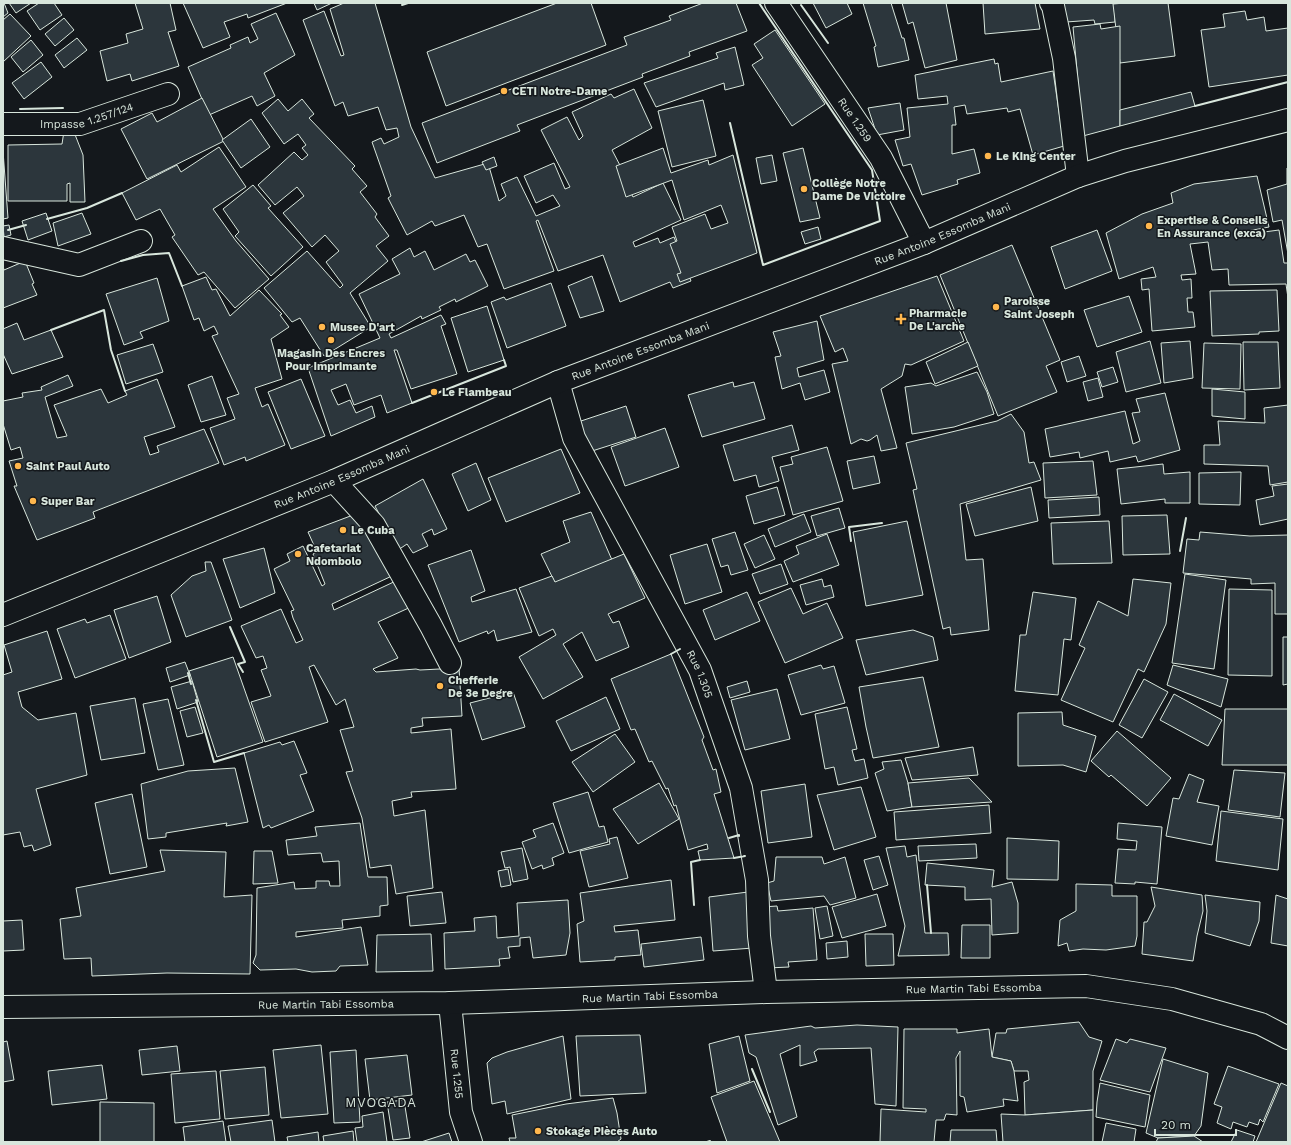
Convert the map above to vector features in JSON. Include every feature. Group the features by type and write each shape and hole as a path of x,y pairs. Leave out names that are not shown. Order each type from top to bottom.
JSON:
{"main road":[{"name":"Rue 1.259","path":"776,3 881,158 924,243"},
{"path":"1051,3 1053,6 1064,58 1078,176"},
{"name":"Impasse 1.257/124","path":"3,124 80,124 168,94"},
{"name":"Rue Antoine Essomba Mani","path":"3,615 334,481 558,382 924,243 1078,176 1125,161 1288,120"},
{"path":"3,248 79,265 141,241"},
{"name":"Rue 1.305","path":"558,382 574,438 700,670 741,788 757,880 759,936 766,992"},
{"path":"334,481 374,525 431,626 450,663"},
{"name":"Rue Martin Tabi Essomba","path":"3,1007 450,1003 766,992 1086,986 1172,999 1261,1024 1288,1038"},
{"name":"Rue 1.255","path":"450,1003 461,1112 471,1142"}],"building":[{"path":"3,3 8,13 3,17"},
{"path":"9,3 31,3 16,13"},
{"path":"39,3 54,3 62,15 40,30 27,11"},
{"path":"135,3 170,3 176,30 168,32 179,66 132,81 130,74 107,81 100,51 128,43 126,34 143,29"},
{"path":"183,3 287,3 248,18 247,14 224,22 230,37 203,48"},
{"path":"314,3 332,3 317,10"},
{"path":"344,3 375,3 411,127 435,178 488,163 499,201 506,196 501,184 517,177 536,216 560,206 553,195 536,203 524,176 554,163 565,189 570,187 541,130 567,117 579,140 583,136 572,112 611,94 614,98 634,89 652,128 612,150 624,173 626,171 631,182 627,185 633,197 663,183 681,220 633,242 635,247 658,238 660,243 674,237 691,281 673,288 670,282 620,302 603,255 558,271 538,220 536,221 554,271 504,289 487,244 478,247 464,215 435,226 432,221 407,235 388,198 391,196 372,142 381,138 384,144 399,137 397,128 386,130 378,107 348,116 343,102 335,106 303,20 324,11 341,56 344,55 330,9"},
{"path":"557,3 591,3 606,45 446,106 427,52"},
{"path":"703,3 736,3 747,31 689,52 690,56 642,74 643,77 517,125 520,131 437,163 422,123 627,45 624,37 671,20 669,16"},
{"path":"813,3 847,3 852,14 826,28"},
{"path":"863,3 891,3 902,38 904,38 909,60 878,67 874,47 876,46"},
{"path":"902,3 946,3 957,60 925,68 913,22 908,24"},
{"path":"983,3 1035,3 1040,29 985,34"},
{"path":"1058,3 1114,3 1115,22 1095,24 1094,20 1066,22"},
{"path":"1168,3 1175,56 1120,63 1113,4"},
{"path":"1245,11 1247,20 1264,17 1266,31 1288,28 1288,75 1209,87 1201,30 1225,27 1223,14"},
{"path":"276,13 295,55 264,73 275,96 257,106 252,96 209,115 188,67 231,48 230,45 248,37 250,43 258,39 251,24"},
{"path":"10,14 31,36 3,62 3,20"},
{"path":"64,18 74,30 55,46 45,34"},
{"path":"1100,24 1101,29 1120,26 1120,126 1083,136 1073,27"},
{"path":"775,30 825,104 792,126 752,65 763,58 754,44"},
{"path":"77,38 87,50 64,68 55,55"},
{"path":"31,40 43,55 23,72 11,57"},
{"path":"735,47 744,85 725,90 724,83 656,107 644,83 718,58 716,53"},
{"path":"994,59 995,64 998,63 1001,82 1053,71 1064,146 1033,155 1020,109 1008,112 1007,108 967,114 965,105 954,107 956,125 952,125 952,154 974,149 980,173 957,180 958,184 922,195 911,164 903,166 895,140 910,137 907,108 948,104 947,96 918,99 915,75"},
{"path":"41,62 52,77 24,99 12,83"},
{"path":"1191,92 1195,106 1120,126 1120,110"},
{"path":"202,98 224,141 147,179 121,129 152,113 157,122"},
{"path":"278,99 288,111 302,99 314,114 309,118 355,166 352,169 367,186 360,192 377,214 375,217 389,236 376,246 388,261 350,293 371,327 324,356 300,318 292,322 264,288 307,251 340,288 343,285 326,262 339,251 325,235 312,247 283,213 304,196 297,187 275,205 258,185 294,152 302,160 308,155 302,148 306,145 298,134 284,144 262,113"},
{"path":"703,100 716,156 672,167 658,111"},
{"path":"900,103 904,130 877,135 868,108"},
{"path":"251,119 270,147 241,168 222,140"},
{"path":"64,131 74,132 83,155 85,202 70,202 70,183 67,184 67,201 8,201 8,145 62,144"},
{"path":"219,147 246,187 213,209 236,241 269,279 235,308 204,272 198,275 172,237 175,235 160,209 136,220 122,193 177,165 181,172"},
{"path":"663,148 671,173 708,160 709,165 733,155 757,253 680,282 677,274 681,273 670,244 677,241 672,227 705,214 711,229 728,223 721,205 684,220 672,180 626,197 616,166"},
{"path":"803,148 820,218 800,222 783,153"},
{"path":"3,151 8,218 3,219"},
{"path":"772,155 777,181 761,184 756,158"},
{"path":"494,157 497,166 486,170 482,162"},
{"path":"1287,168 1288,254 1282,220 1273,222 1267,190 1287,184"},
{"path":"1257,176 1269,227 1248,231 1249,234 1279,230 1284,263 1288,263 1288,298 1286,284 1229,285 1228,269 1212,270 1208,242 1190,244 1196,274 1181,275 1182,280 1191,279 1192,298 1187,298 1188,312 1193,312 1195,327 1152,331 1149,289 1142,290 1141,279 1156,277 1153,267 1119,279 1106,233 1142,214 1173,203 1171,193 1194,184"},
{"path":"253,185 271,206 268,208 303,247 271,276 235,236 239,232 223,209"},
{"path":"46,213 52,231 28,240 22,221"},
{"path":"82,213 91,234 58,246 53,223"},
{"path":"9,225 11,235 4,237 3,226"},
{"path":"818,227 821,239 805,244 801,232"},
{"path":"1097,230 1112,271 1065,289 1051,247"},
{"name":"Paroisse Saint Joseph","path":"1012,245 1060,360 1046,366 1057,392 998,416 940,275"},
{"path":"410,248 414,257 425,251 434,270 466,254 470,262 475,260 488,286 456,302 455,299 439,307 441,310 422,319 421,316 389,334 391,338 441,315 446,324 441,326 457,374 411,389 397,350 394,350 412,403 387,413 381,395 354,405 346,384 331,390 338,405 350,400 356,413 372,406 375,417 331,436 308,368 380,338 359,294 400,274 392,259"},
{"path":"25,261 37,295 3,308 3,266 4,270"},
{"path":"592,276 604,311 580,318 568,286"},
{"path":"937,276 964,341 911,365 905,364 902,376 881,389 897,448 881,451 877,435 870,440 867,441 861,439 851,444 832,364 848,361 843,348 835,352 820,316"},
{"path":"206,277 212,290 216,289 230,316 259,290 282,314 280,315 289,327 271,339 282,379 255,388 262,407 268,404 285,445 246,461 245,457 224,465 210,428 235,419 227,398 239,394 212,336 218,334 214,326 204,331 199,318 194,320 182,286"},
{"path":"157,278 169,321 140,332 143,338 124,345 106,294"},
{"path":"551,283 566,326 507,348 491,302 504,297 506,300"},
{"path":"1277,290 1279,331 1259,332 1259,334 1212,336 1210,291"},
{"path":"1129,296 1142,332 1097,347 1084,310"},
{"path":"487,306 504,360 468,372 451,318"},
{"path":"817,321 824,360 797,368 799,377 824,370 830,392 805,400 800,383 782,389 775,357 781,356 773,332"},
{"path":"17,323 24,340 51,330 63,357 12,374 3,354 3,329"},
{"path":"1150,341 1161,383 1126,392 1116,352"},
{"path":"1190,341 1193,378 1164,383 1161,343"},
{"path":"968,342 978,366 935,384 926,362"},
{"path":"1243,342 1278,342 1280,388 1244,390"},
{"path":"1204,343 1241,344 1240,389 1202,388"},
{"path":"153,344 163,372 126,384 117,355"},
{"path":"1079,356 1086,376 1067,382 1061,362"},
{"path":"1113,367 1118,382 1102,387 1097,372"},
{"path":"977,372 987,392 994,414 954,427 912,434 905,387 931,383 936,386"},
{"path":"68,375 73,386 45,397 57,438 67,436 54,405 101,389 108,403 127,395 125,391 157,379 175,427 144,437 150,455 159,452 157,446 204,429 219,463 93,512 95,518 37,540 14,486 17,486 9,461 23,458 20,447 11,450 3,424 3,401 23,397 22,393 42,390 41,387"},
{"path":"212,376 226,415 201,422 188,385"},
{"path":"1098,378 1103,397 1088,401 1083,382"},
{"path":"301,379 325,436 291,449 268,392"},
{"path":"733,382 734,387 754,382 765,419 702,437 688,395"},
{"path":"1212,389 1245,392 1245,419 1212,416"},
{"path":"1165,393 1180,450 1138,462 1136,456 1110,462 1108,451 1080,458 1079,452 1050,457 1045,429 1125,411 1133,444 1140,441 1132,413 1140,412 1136,399"},
{"path":"1288,405 1288,482 1270,485 1268,466 1204,464 1204,445 1220,445 1218,421 1265,423 1264,408"},
{"path":"626,406 636,437 589,452 578,422"},
{"path":"1011,414 1024,432 1029,463 1034,462 1041,480 960,504 966,560 983,559 989,630 951,635 950,627 943,629 913,490 917,489 906,443 997,421"},
{"path":"792,425 799,450 772,457 779,481 759,487 756,475 734,481 723,445"},
{"path":"665,428 679,467 625,486 611,447"},
{"path":"827,447 843,501 793,515 780,467 793,464 791,457"},
{"path":"561,449 580,493 506,522 488,478"},
{"path":"874,456 880,483 853,489 847,461"},
{"path":"1093,461 1097,495 1045,498 1043,463"},
{"path":"476,463 491,500 468,511 452,474"},
{"path":"1163,464 1164,474 1190,472 1190,503 1165,503 1165,499 1121,504 1117,469"},
{"path":"1241,472 1240,505 1199,504 1199,473"},
{"path":"423,479 447,529 434,535 432,529 422,534 428,546 413,553 407,544 398,550 375,506"},
{"path":"1288,484 1288,519 1260,525 1256,500 1274,496 1272,486"},
{"path":"777,487 785,515 754,524 746,496"},
{"path":"1031,487 1038,521 975,536 966,504"},
{"path":"1099,497 1100,515 1049,518 1048,500"},
{"path":"839,508 845,528 817,536 811,516"},
{"path":"361,512 394,575 332,604 334,610 400,579 413,606 378,622 398,658 373,669 376,672 459,668 462,716 422,718 423,726 411,728 411,733 451,729 456,789 411,792 412,797 392,801 394,816 425,810 433,888 396,894 391,865 370,868 362,818 346,772 353,771 340,730 354,727 345,699 336,705 314,665 309,667 328,722 265,742 251,702 271,696 261,670 267,668 263,656 256,658 241,626 281,609 296,643 303,640 293,618 291,611 294,610 274,569 290,561 287,554 303,546 322,586 325,584 313,554 317,552 308,532"},
{"path":"591,512 619,576 563,599 541,554 570,542 563,521"},
{"path":"804,514 811,532 775,547 768,529"},
{"path":"1167,515 1170,554 1123,555 1122,516"},
{"path":"907,521 923,595 866,606 853,532"},
{"path":"1109,521 1112,563 1053,564 1051,523"},
{"path":"735,532 748,570 731,575 728,565 721,567 712,539"},
{"path":"1200,532 1250,536 1288,535 1288,614 1275,614 1275,583 1251,584 1251,579 1183,573 1187,539 1199,540"},
{"path":"827,534 839,565 793,582 784,561 799,554 796,546"},
{"path":"764,535 775,559 755,568 744,544"},
{"path":"707,544 722,592 685,604 670,555"},
{"path":"264,548 275,593 240,608 223,559"},
{"path":"471,550 485,591 471,597 472,602 516,589 532,632 497,641 494,630 488,634 487,631 459,642 428,565"},
{"path":"624,554 645,598 608,614 613,623 619,621 629,647 596,661 582,632 563,644 583,677 543,699 519,657 556,635 553,629 539,636 519,588 552,576 555,582"},
{"path":"205,562 211,562 232,620 186,637 171,595 192,576 206,571"},
{"path":"781,564 788,584 760,594 752,574"},
{"path":"1185,574 1226,580 1214,669 1172,663"},
{"path":"822,579 824,587 831,585 834,597 806,605 800,585"},
{"path":"1133,579 1171,583 1166,624 1144,672 1138,669 1113,722 1061,700 1085,648 1079,645 1098,601 1128,616"},
{"path":"791,588 803,614 827,603 843,638 785,663 758,602"},
{"path":"1229,589 1272,590 1272,676 1228,675"},
{"path":"747,592 760,621 715,640 703,610"},
{"path":"1033,592 1076,598 1071,640 1064,639 1058,695 1015,691 1020,635 1026,635"},
{"path":"157,596 171,642 129,658 114,610"},
{"path":"110,615 126,659 75,678 57,629 85,619 87,623"},
{"path":"913,630 933,637 938,660 866,675 856,640"},
{"path":"47,631 62,679 18,692 22,707 38,720 76,713 87,775 36,789 51,845 34,851 32,845 24,847 20,832 3,835 3,675 12,672 4,645"},
{"path":"1283,637 1288,637 1288,684 1283,685"},
{"path":"671,654 704,737 702,740 713,770 716,769 721,792 714,794 734,858 700,860 698,851 708,849 707,844 688,850 676,805 674,806 668,788 666,789 652,761 649,762 635,729 631,730 611,679"},
{"path":"233,657 263,742 217,757 189,671"},
{"path":"185,662 190,675 170,682 166,668"},
{"path":"821,665 823,669 834,666 845,703 801,715 788,675"},
{"path":"1173,665 1228,679 1221,707 1167,685"},
{"path":"923,677 939,747 873,758 859,687"},
{"path":"1144,679 1168,692 1142,738 1119,725"},
{"path":"192,681 198,702 177,709 171,687"},
{"path":"747,681 750,692 730,698 727,687"},
{"path":"777,689 790,739 745,750 731,700"},
{"path":"513,692 525,727 482,740 470,703"},
{"path":"1174,694 1222,720 1208,746 1160,720"},
{"path":"606,697 620,729 571,751 556,721"},
{"path":"135,698 145,753 101,760 90,706"},
{"path":"168,699 184,765 158,770 143,704"},
{"path":"195,707 203,733 187,737 180,711"},
{"path":"847,707 857,749 852,750 855,761 864,759 868,778 838,785 834,767 825,769 815,714"},
{"path":"1225,709 1288,709 1288,765 1222,765"},
{"path":"1062,712 1063,725 1096,736 1086,772 1063,765 1018,766 1018,713"},
{"path":"1117,731 1171,778 1147,806 1111,775 1109,777 1091,761"},
{"path":"615,734 635,762 593,792 572,762"},
{"path":"294,741 307,773 300,775 314,811 271,828 269,825 263,828 244,753 280,742 282,745"},
{"path":"973,747 978,775 912,780 905,758"},
{"path":"901,760 908,783 912,807 887,811 875,773 884,769 882,762"},
{"path":"235,768 248,822 226,826 227,823 166,833 166,837 148,839 141,784 188,771"},
{"path":"1234,770 1285,773 1280,817 1228,810"},
{"path":"1189,774 1204,780 1197,802 1219,806 1212,845 1166,836 1173,798 1179,799"},
{"path":"969,778 992,802 912,807 908,783"},
{"path":"659,783 679,819 638,844 613,809"},
{"path":"805,784 812,837 768,843 761,791"},
{"path":"861,787 876,837 834,850 817,795"},
{"path":"588,792 599,827 604,826 608,842 569,853 553,803"},
{"path":"132,794 147,867 110,874 95,803"},
{"path":"989,805 991,833 896,840 894,812"},
{"path":"1221,811 1283,819 1278,870 1216,861"},
{"path":"360,823 368,877 387,877 388,905 380,906 380,916 342,920 343,928 296,932 296,937 361,927 368,965 340,966 336,971 312,972 296,969 260,970 253,963 256,955 257,888 294,882 295,889 316,888 316,881 329,881 330,886 340,886 339,861 323,862 321,853 288,855 286,840 317,836 315,827"},
{"path":"553,823 564,853 552,858 554,865 543,869 542,865 532,869 522,842 536,837 533,830"},
{"path":"1118,823 1162,827 1157,884 1135,882 1135,884 1115,883 1118,849 1136,850 1137,841 1117,839"},
{"path":"617,837 628,878 589,887 580,851 610,844 609,839"},
{"path":"1007,838 1059,841 1058,880 1007,879"},
{"path":"976,844 977,858 919,861 918,846"},
{"path":"905,846 907,857 916,855 925,933 948,933 949,955 898,956 905,926 886,848"},
{"path":"522,848 528,879 513,882 510,867 505,868 501,852"},
{"path":"160,850 226,852 224,897 252,895 250,974 167,973 92,976 91,958 64,959 60,919 81,916 76,888 165,871"},
{"path":"254,851 272,851 278,883 253,884"},
{"path":"879,856 888,885 873,890 864,860"},
{"path":"776,857 822,857 824,864 845,857 856,898 830,905 824,896 771,901 767,883 774,881"},
{"path":"927,863 994,870 992,887 1012,882 1018,903 1018,933 992,935 991,899 965,900 965,887 925,885"},
{"path":"508,869 511,885 501,887 498,871"},
{"path":"671,880 675,920 614,926 615,932 638,930 641,955 615,957 615,960 580,962 577,924 584,921 580,893"},
{"path":"1076,884 1112,885 1112,896 1137,896 1137,936 1135,946 1106,950 1083,949 1069,951 1067,943 1058,946 1060,920 1076,911"},
{"path":"1151,887 1202,895 1203,911 1193,961 1142,954 1144,922 1147,922 1155,906"},
{"path":"442,892 446,923 410,926 407,896"},
{"path":"748,892 753,948 713,951 709,897"},
{"path":"877,894 886,926 842,938 832,907"},
{"path":"1205,895 1260,902 1259,921 1250,946 1205,933 1207,911"},
{"path":"1276,895 1288,899 1288,946 1271,943"},
{"path":"568,900 570,933 566,955 533,958 530,937 520,938 520,946 508,947 510,958 499,959 500,966 445,969 444,933 475,931 474,918 496,916 497,938 519,936 517,903"},
{"path":"777,906 778,911 813,908 817,960 788,962 789,967 768,968 762,907"},
{"path":"827,906 833,936 820,939 815,908"},
{"path":"22,920 24,950 3,951 3,921"},
{"path":"962,925 990,925 990,958 961,958"},
{"path":"431,934 433,971 376,972 377,935"},
{"path":"865,934 893,934 894,965 866,966"},
{"path":"701,937 704,960 644,967 641,944"},
{"path":"847,941 848,957 827,959 826,943"},
{"path":"1079,1022 1089,1037 1102,1041 1093,1071 1093,1110 1025,1115 1024,1082 1029,1080 1028,1071 1014,1071 1011,1061 992,1057 996,1033 1006,1033 1007,1029"},
{"path":"857,1025 898,1027 896,1106 875,1104 871,1048 818,1049 814,1052 817,1061 800,1066 800,1045 780,1054 797,1117 778,1125 756,1057 749,1053 745,1035 811,1026 815,1028"},
{"path":"904,1029 957,1029 957,1033 989,1029 992,1057 1011,1061 1014,1071 1018,1101 1003,1099 1004,1106 967,1112 964,1097 960,1096 960,1051 956,1058 957,1115 946,1114 944,1120 936,1120 934,1142 880,1142 881,1109 926,1112 926,1109 903,1108"},
{"path":"640,1035 646,1093 580,1096 576,1036"},
{"path":"563,1036 571,1099 507,1114 505,1101 492,1104 487,1063 492,1058 507,1052"},
{"path":"739,1036 750,1081 717,1093 709,1044"},
{"path":"1116,1039 1127,1043 1130,1039 1166,1048 1150,1092 1100,1080"},
{"path":"7,1041 14,1080 3,1082 3,1042"},
{"path":"321,1045 328,1114 281,1118 273,1050"},
{"path":"177,1046 180,1071 142,1075 139,1050"},
{"path":"356,1050 360,1122 334,1123 330,1052"},
{"path":"407,1055 412,1095 370,1100 365,1059"},
{"path":"1163,1059 1208,1073 1201,1126 1194,1136 1158,1138 1146,1133"},
{"path":"102,1065 107,1099 52,1105 48,1071"},
{"path":"1228,1066 1279,1084 1263,1122 1260,1119 1258,1125 1249,1122 1247,1127 1233,1122 1231,1129 1217,1123 1222,1107 1214,1104"},
{"path":"265,1067 269,1115 225,1119 220,1071"},
{"path":"216,1071 220,1119 175,1123 171,1074"},
{"path":"754,1081 780,1142 727,1142 711,1097"},
{"path":"1100,1083 1150,1095 1145,1127 1096,1117"},
{"path":"1281,1083 1288,1086 1288,1142 1256,1142"},
{"path":"613,1098 621,1139 617,1142 510,1142 509,1138 516,1138 512,1115 566,1104"},
{"path":"404,1100 410,1138 393,1140 387,1102"},
{"path":"100,1102 154,1103 154,1142 100,1142"},
{"path":"1093,1110 1093,1142 1003,1142 1001,1114 1025,1115"},
{"path":"383,1112 387,1142 357,1142 355,1128 363,1127 362,1116"},
{"path":"272,1120 275,1142 231,1142 228,1126"},
{"path":"223,1121 226,1142 185,1142 183,1127"},
{"path":"1106,1123 1136,1129 1134,1142 1102,1142"},
{"path":"951,1130 996,1130 997,1142 950,1142"},
{"path":"1237,1130 1255,1136 1253,1142 1231,1142"},
{"path":"353,1131 354,1142 324,1142 323,1136"},
{"path":"318,1132 319,1142 288,1142 287,1137"},
{"path":"449,1133 452,1142 421,1142"},
{"path":"1194,1136 1203,1142 1156,1142 1158,1138"}],"wall":[{"path":"402,5 408,3"},
{"path":"730,123 763,265 880,221 872,170 759,3"},
{"path":"801,5 828,43"},
{"path":"1195,106 1288,82"},
{"path":"20,109 63,108"},
{"path":"47,219 87,208 122,193"},
{"path":"8,230 26,225"},
{"path":"121,261 143,255 169,253 182,286"},
{"path":"51,330 104,310 111,350 125,391"},
{"path":"412,403 506,366 504,360"},
{"path":"1180,551 1186,518"},
{"path":"851,541 849,527 882,523"},
{"path":"230,627 245,662 238,664 243,672"},
{"path":"671,654 680,649"},
{"path":"188,673 191,684"},
{"path":"196,700 214,762 244,753"},
{"path":"729,838 739,836"},
{"path":"734,858 744,856"},
{"path":"694,905 691,862 700,860"},
{"path":"927,885 931,933"},
{"path":"752,1069 770,1112"}],"place":[{"name":"CETI Notre-Dame","path":"504,91"},
{"name":"Le King Center","path":"988,156"},
{"name":"Collège Notre Dame De Victoire","path":"804,189"},
{"name":"Expertise & Conseils En Assurance (exca)","path":"1149,226"},
{"name":"Paroisse Saint Joseph","path":"996,307"},
{"name":"Pharmacie De L'arche","path":"901,319"},
{"name":"Musee D'art","path":"322,327"},
{"name":"Magasin Des Encres Pour Imprimante","path":"331,340"},
{"name":"Le Flambeau","path":"434,392"},
{"name":"Saint Paul Auto","path":"18,466"},
{"name":"Super Bar","path":"33,501"},
{"name":"Le Cuba","path":"343,530"},
{"name":"Cafetariat Ndombolo","path":"298,554"},
{"name":"Chefferie De 3e Degre","path":"440,686"},
{"name":"Stokage Pièces Auto","path":"538,1131"}],"district":[{"name":"MVOGADA","path":"381,1102"}]}
